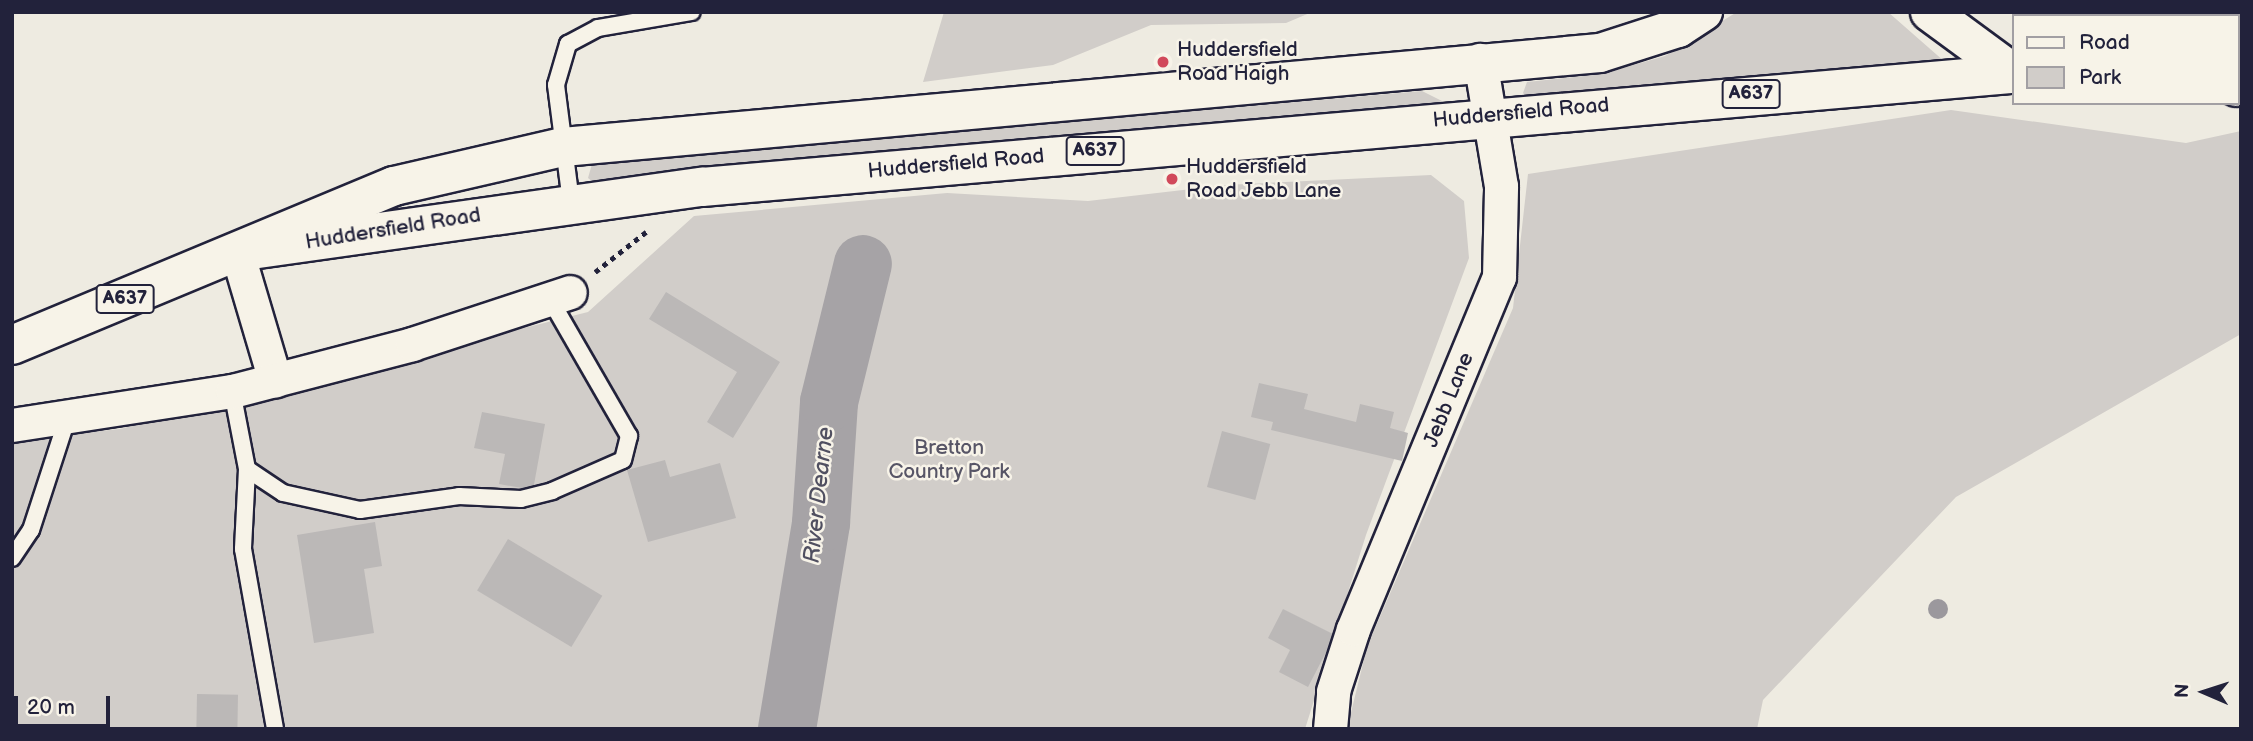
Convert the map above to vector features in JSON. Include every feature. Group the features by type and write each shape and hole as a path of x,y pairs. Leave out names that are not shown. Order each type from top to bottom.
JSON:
{"highway":[{"name":"Huddersfield Road","path":"12,345 394,186 564,147 1480,60 1600,53 1678,28 1703,12"},
{"path":"1930,12 2011,72"},
{"name":"Huddersfield Road","path":"237,252 571,202 1488,116 2011,73"}],"street":[{"name":"Jebb Lane","path":"1330,729 1333,691 1353,629 1499,277 1501,186 1480,60"},
{"path":"237,252 275,380"},
{"path":"12,425 232,391 560,296"}],"lane":[{"path":"571,202 557,71 568,44 598,28 692,12"},
{"path":"247,469 283,493 360,510 459,496 521,499 623,460 629,436 560,296"},
{"path":"232,391 247,469 243,549 275,729"},
{"path":"12,558 32,530 68,416"}],"path":[{"path":"560,296 651,228"}],"green space":[{"path":"944,12 1312,12 1286,23 1151,25 1053,65 923,82"},
{"path":"1737,12 1888,12 1945,62 1528,99 1523,93 1527,82 1602,74 1665,56"},
{"path":"1422,91 1450,105 598,186 588,178 592,164"},
{"path":"1951,110 2186,143 2241,131 2241,334 1956,497 1763,700 1757,729 1347,729 1367,647 1513,308 1528,174"},
{"name":"Bretton Country Park","path":"1431,175 1464,201 1469,258 1366,535 1305,729 12,729 12,440 120,429 588,312 694,216 947,193 1088,201 1226,185"}],"building":[{"path":"666,292 780,362 733,438 707,422 737,372 649,319"},
{"path":"1259,383 1308,394 1304,409 1356,422 1360,404 1394,412 1390,428 1408,433 1402,461 1271,430 1273,422 1251,417"},
{"path":"482,412 545,424 533,490 499,484 505,454 474,448"},
{"path":"1222,431 1270,444 1255,500 1207,487"},
{"path":"665,460 670,477 720,463 736,518 648,542 627,470"},
{"path":"375,522 382,566 364,569 374,633 314,643 297,535"},
{"path":"508,539 602,596 571,647 477,590"},
{"path":"1283,609 1335,635 1308,687 1279,672 1290,650 1268,638"},
{"path":"197,694 238,695 237,729 196,729"}],"waterway":[{"name":"River Dearne","path":"787,729 821,523 829,402 863,264"}],"place":[{"name":"Huddersfield Road Haigh","path":"1163,62"},
{"name":"Huddersfield Road Jebb Lane","path":"1172,179"}]}
